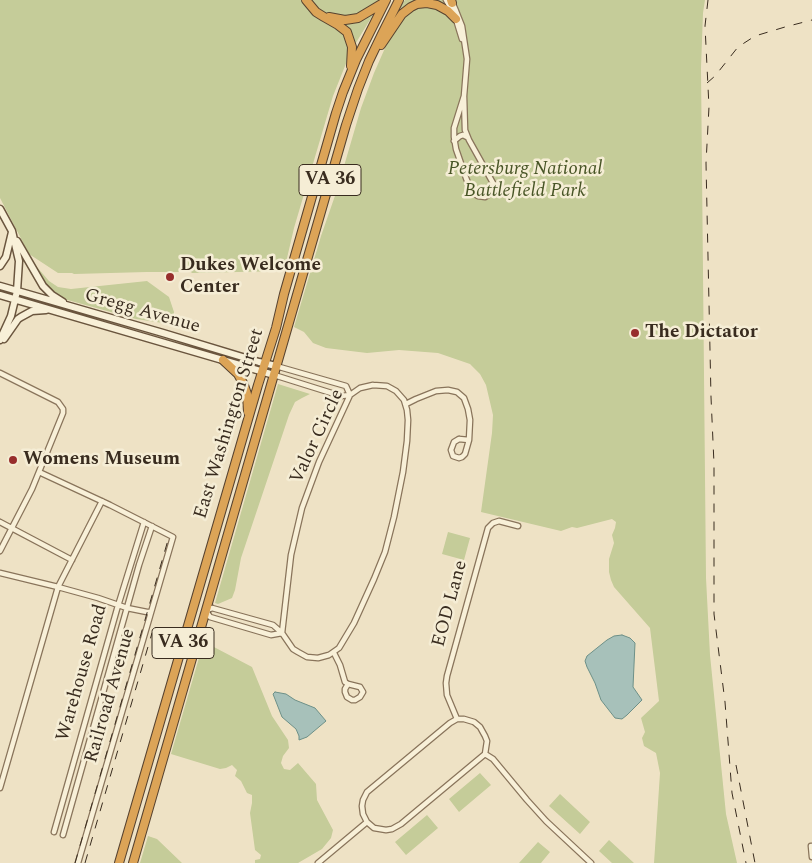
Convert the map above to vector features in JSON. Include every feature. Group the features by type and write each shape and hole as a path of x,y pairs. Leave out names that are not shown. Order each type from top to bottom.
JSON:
{"highway":[{"path":"306,0 316,12 338,24 347,32 352,47 349,77"},
{"path":"310,0 324,14 345,20 367,14 385,1"},
{"name":"East Washington Street","path":"133,863 346,125 375,47 399,0"},
{"name":"East Washington Street","path":"119,863 336,114 349,77 385,1"},
{"path":"366,70 394,25 402,14 411,7 421,3 434,4 446,9 456,19"},
{"path":"223,360 238,374 244,384 247,400 247,422"}],"street":[{"path":"450,1 465,48"},
{"path":"450,1 460,20 464,35 467,64 464,124 467,137 493,183 492,190 485,197 478,196 472,191 463,171 454,141 456,122 464,96"},
{"path":"454,141 463,135 467,137"},
{"path":"0,209 43,286 52,295 71,307"},
{"path":"0,266 6,257 12,231"},
{"path":"0,340 11,316 17,291 19,261 12,231"},
{"name":"Gregg Avenue","path":"0,286 208,347 264,367 274,375"},
{"name":"Gregg Avenue","path":"0,295 223,360 264,367 276,366"},
{"path":"0,345 21,317 32,311 54,310"},
{"path":"206,355 208,347"},
{"path":"274,375 341,396 350,395 346,386 276,366"},
{"path":"0,373 58,402 63,409 62,418 39,472 0,551"},
{"name":"Valor Circle","path":"282,633 291,555 302,508 319,462 350,395 354,391 366,386 387,386 396,391 406,404"},
{"path":"193,608 206,611 212,608 273,625 282,633 293,649 307,657 318,658 334,653 342,644 354,623 385,552 399,497 403,472 408,420 406,404 436,391 448,390 457,392 464,398 468,409 470,420 469,440 465,454 459,458 453,456 451,450 454,442 459,439 469,440"},
{"path":"39,472 152,526"},
{"path":"0,788 58,587 102,501"},
{"name":"EOD Lane","path":"456,719 448,700 446,683 488,528 493,523 499,521 518,526"},
{"path":"0,522 72,560"},
{"name":"Warehouse Road","path":"54,832 118,605 144,522"},
{"name":"Warehouse Road","path":"63,835 152,526"},
{"name":"Railroad Avenue","path":"78,863 174,537 152,526"},
{"path":"0,573 58,587 127,608 151,612"},
{"path":"206,611 210,617 271,635 282,633"},
{"path":"334,653 345,682 348,684"},
{"path":"456,719 464,719 480,726 486,741 485,754 401,824 386,830 374,828 367,822 362,806 368,792 456,719"},
{"path":"485,754 493,759 542,816 591,863"},
{"path":"318,863 367,822"},
{"path":"811,846 812,857"}],"green space":[{"path":"0,0 382,0 351,51 333,96 294,228 284,271 58,273 29,254 0,198"},
{"name":"Petersburg National Battlefield Park","path":"405,0 705,0 701,68 706,578 710,655 726,814 737,863 654,863 660,773 656,753 644,746 642,738 645,732 641,718 659,701 650,628 614,587 609,572 609,559 614,543 612,535 616,522 612,519 561,531 481,512 493,415 486,385 480,374 470,364 438,353 399,350 367,353 326,348 313,343 304,332 294,327 361,108 389,39 405,10 401,10 401,6"},
{"path":"36,266 49,281 58,287 71,289 147,281 169,297 174,312 173,323 136,319 64,299 42,279"},
{"path":"278,384 310,394 295,402 289,415 241,558 232,598 218,604 215,603"},
{"path":"448,532 470,538 464,560 442,554"},
{"path":"203,644 212,646 252,667 272,716 288,740 289,748 283,756 281,763 284,769 290,770 298,763 316,784 317,800 333,830 331,838 322,849 298,863 255,863 255,860 260,859 261,855 255,850 250,813 252,795 247,793 241,781 235,776 237,770 232,765 220,769 171,754"},
{"path":"480,773 491,785 459,812 449,799"},
{"path":"560,794 590,822 580,834 549,806"},
{"path":"427,815 438,828 406,855 395,842"},
{"path":"148,836 157,839 182,863 140,863"},
{"path":"609,840 634,863 612,863 599,851"},
{"path":"538,842 550,852 541,863 519,863"}],"water":[{"path":"622,635 630,638 635,643 633,687 642,700 622,719 615,718 601,700 585,661 587,656 607,640 614,636"},
{"path":"275,692 286,694 315,708 326,721 307,737 299,740 296,729 282,717 273,694"}],"railway":[{"path":"708,0 705,26 709,107 706,163 714,464 714,614 725,702 732,793 746,863"},
{"path":"707,83 738,47 755,36 812,20"},
{"path":"75,863 168,540"},
{"path":"85,863 152,633"},
{"path":"736,765 755,863"}],"place":[{"name":"Dukes Welcome Center","path":"170,277"},
{"name":"The Dictator","path":"635,333"},
{"name":"Womens Museum","path":"13,460"}]}
